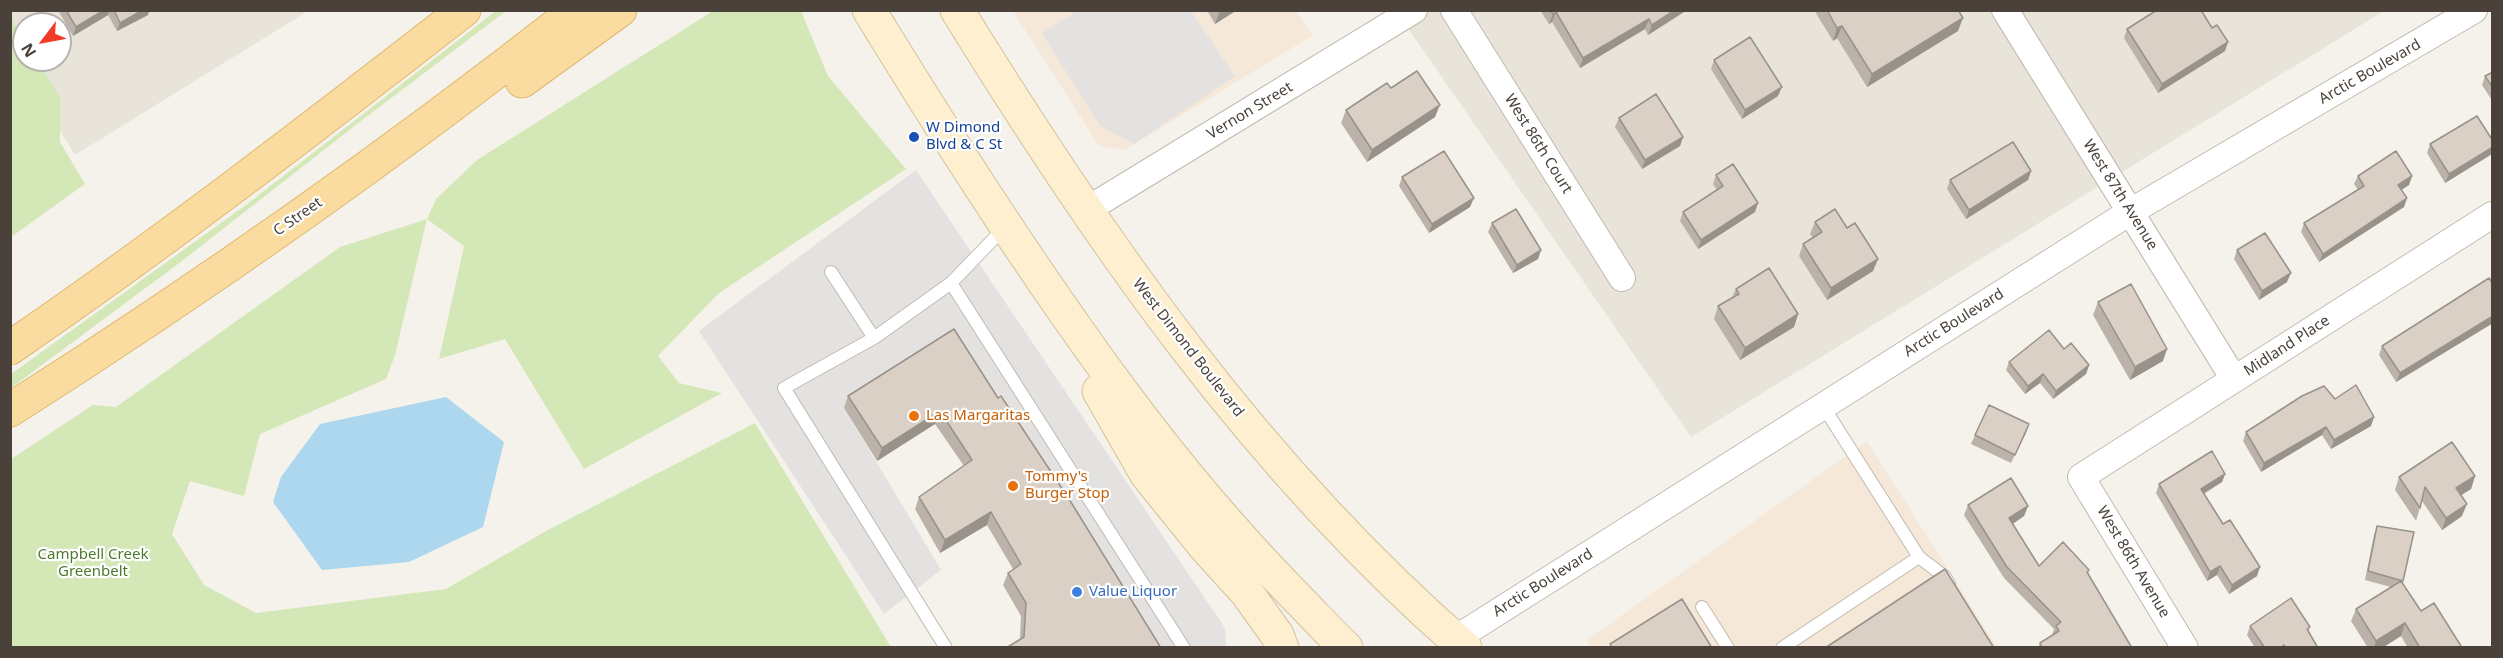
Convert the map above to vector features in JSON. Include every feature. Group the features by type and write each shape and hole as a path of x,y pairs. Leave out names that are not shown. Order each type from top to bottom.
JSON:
{"main road":[{"path":"10,348 111,278 245,179 464,10"},
{"name":"C Street","path":"10,410 141,326 384,157 576,10"},
{"path":"299,216 395,176 620,10"},
{"path":"869,10 942,130 1047,288 1188,479 1263,564 1346,648"},
{"name":"West Dimond Boulevard","path":"957,10 1034,135 1085,211 1167,325 1269,451 1454,645"},
{"path":"1047,288 1101,394 1147,475 1206,548 1247,592 1277,635 1282,648"}],"street":[{"name":"Vernon Street","path":"1085,211 1414,10"},
{"name":"West 86th Court","path":"1454,10 1622,278"},
{"name":"West 87th Avenue","path":"2006,10 2234,380"},
{"name":"Arctic Boulevard","path":"1454,645 1823,406 2130,212 2474,10"},
{"name":"Midland Place","path":"2081,477 2493,215"},
{"name":"West 86th Avenue","path":"2081,477 2185,648"}],"lane":[{"path":"946,648 784,388 874,338 951,283 1006,226"},
{"path":"831,272 874,338"},
{"path":"951,283 1184,648"},
{"path":"1823,406 1919,557 1945,577 1957,597"},
{"path":"1782,648 1919,557"},
{"path":"1702,607 1728,648"}],"shaded area":[{"path":"11,11 308,11 75,155 23,72 72,72 72,12 12,12 12,54"},
{"path":"1013,11 1296,11 1313,35 1125,150 1099,146"},
{"path":"1077,11 1191,11 1235,76 1134,144 1100,126 1042,33"},
{"path":"1396,11 2384,11 1691,437"},
{"path":"916,170 1225,628 1226,647 1148,647 954,331 844,408 941,570 884,614 699,331"},
{"path":"1867,441 1997,647 1590,648 1587,640"}],"green space":[{"path":"497,10 506,11 182,261 11,388 11,374 246,205"},
{"path":"713,11 801,11 828,76 906,169 719,293 658,356 679,383 722,393 584,469 505,339 439,359 464,246 427,219 436,199 477,160"},
{"path":"11,18 12,72 44,72 60,97 60,142 85,184 11,237"},
{"name":"Campbell Creek Greenbelt","path":"427,219 395,355 386,379 260,434 244,496 190,481 172,534 204,585 256,613 446,589 546,531 755,423 891,647 11,647 11,459 93,405 116,407 340,247"}],"water":[{"path":"446,397 504,442 483,527 409,562 322,570 273,502 281,477 320,424"}],"building":[{"path":"66,10 104,10 76,27 72,20 72,12"},
{"path":"114,10 143,10 120,23"},
{"path":"1550,10 1675,10 1652,25 1649,19 1583,58 1556,12 1553,14"},
{"path":"1827,10 1958,10 1963,18 1872,74 1842,26 1837,28"},
{"path":"2157,10 2201,10 2212,28 2217,25 2228,42 2162,84 2127,29"},
{"path":"1750,37 1782,87 1745,110 1714,60"},
{"path":"1417,71 1440,105 1372,150 1346,110 1387,83 1391,88"},
{"path":"2493,72 2493,88 2485,76"},
{"path":"1656,94 1683,137 1645,160 1619,118"},
{"path":"2477,116 2493,141 2493,147 2449,174 2430,144"},
{"path":"2013,142 2031,171 1969,210 1950,180"},
{"path":"1444,151 1474,198 1432,224 1402,177"},
{"path":"2396,151 2412,176 2398,185 2407,198 2323,254 2304,223 2364,186 2358,176"},
{"path":"1733,164 1758,203 1701,240 1683,212 1723,186 1716,175"},
{"path":"1516,209 1541,250 1517,265 1492,223"},
{"path":"1835,209 1847,228 1855,223 1878,259 1831,288 1803,244 1822,232 1815,222"},
{"path":"2265,233 2291,273 2262,291 2237,250"},
{"path":"1769,268 1798,314 1745,348 1718,306 1739,294 1736,289"},
{"path":"2489,278 2493,284 2493,316 2400,373 2382,346"},
{"path":"2131,284 2167,349 2135,367 2098,302"},
{"path":"954,329 998,398 1001,396 1069,499 1161,648 1006,648 1024,637 1026,603 1008,573 1021,564 991,512 945,540 919,497 972,460 940,411 882,448 848,396"},
{"path":"2049,330 2064,349 2071,343 2089,365 2056,391 2043,374 2028,386 2009,362"},
{"path":"2356,385 2374,417 2334,440 2326,427 2264,463 2246,432 2302,396 2324,386 2335,399"},
{"path":"1989,405 2029,424 2015,455 1975,435"},
{"path":"2452,442 2475,476 2456,488 2467,504 2446,518 2425,487 2420,508 2399,477"},
{"path":"2212,451 2225,474 2201,489 2223,524 2230,520 2260,567 2232,585 2220,566 2210,572 2159,484"},
{"path":"2011,478 2028,506 2009,518 2039,566 2063,542 2089,570 2087,572 2132,648 2042,648 2040,643 2059,631 2056,626 2061,622 2007,567 1968,505"},
{"path":"2377,526 2414,532 2403,581 2368,571"},
{"path":"1945,569 1994,648 1825,648"},
{"path":"2401,581 2421,611 2434,603 2461,646 2459,648 2420,648 2405,623 2376,641 2356,609"},
{"path":"2291,598 2310,627 2307,629 2318,648 2285,648 2284,645 2280,648 2265,648 2250,626"},
{"path":"1682,599 1712,648 1612,648 1610,644"}],"place":[{"name":"W Dimond Blvd & C St","path":"914,137"},
{"name":"Las Margaritas","path":"914,416"},
{"name":"Tommy's Burger Stop","path":"1013,486"},
{"name":"Value Liquor","path":"1077,592"}]}
